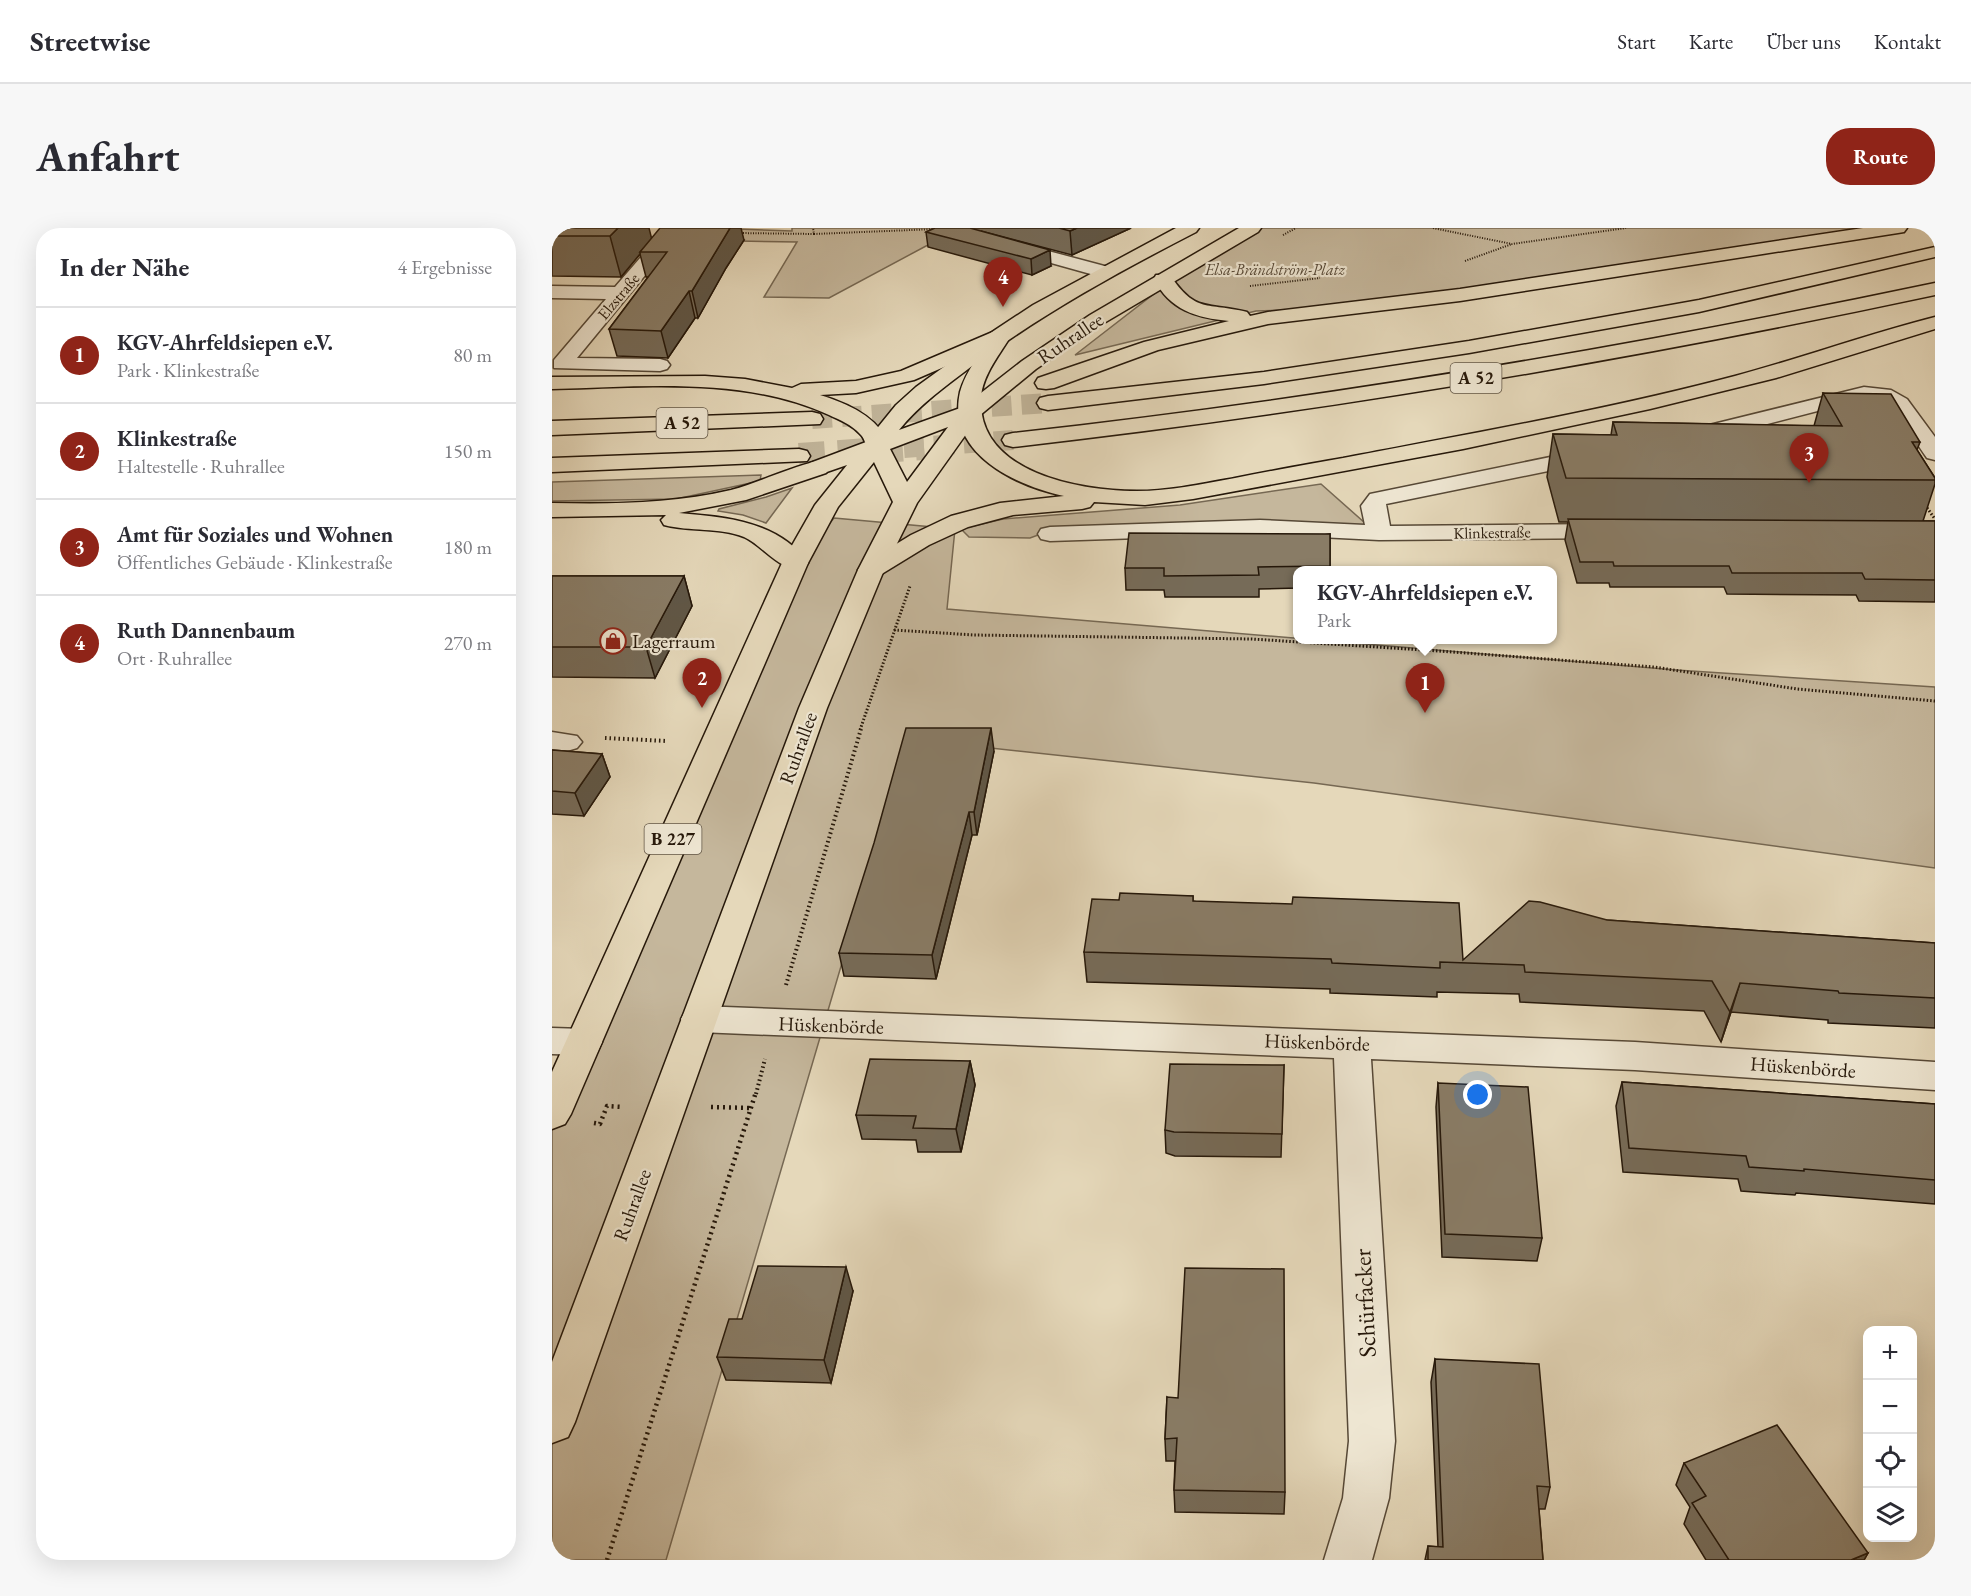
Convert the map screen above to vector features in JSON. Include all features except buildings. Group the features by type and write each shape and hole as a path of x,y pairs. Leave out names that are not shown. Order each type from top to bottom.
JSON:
{"main road":[{"name":"Ruhrallee","path":"552,1114 568,1042 795,563 828,505 904,410 924,392 1002,334 1104,272 1190,228"},
{"name":"Ruhrallee","path":"552,1422 813,708 871,570 905,502 971,411 1029,365 1097,319 1252,228"},
{"path":"552,510 655,508 710,501 765,487 809,462 877,445 971,411 1047,393 1150,346 1268,318 1472,293 1898,228"},
{"name":"A 52","path":"1047,393 1264,378 1480,345 1699,306 1935,252"},
{"path":"1163,279 1168,290 1188,308 1225,316 1268,318"},
{"name":"A 52","path":"1013,440 1243,413 1497,375 1725,333 1935,289"},
{"path":"871,570 944,528 971,517 1008,509 1125,498 1162,497 1516,432 1634,407 1786,369 1935,323"},
{"path":"780,392 856,387 890,380 924,370 1002,334"},
{"path":"1002,334 975,381 970,400 978,440 983,448 1006,466 1047,484 1085,493 1125,498"},
{"path":"557,373 699,383 780,392 817,401 845,413 870,430 875,436 877,445 905,502"},
{"name":"A 52","path":"552,428 812,418"},
{"name":"A 52","path":"552,465 809,462"},
{"path":"591,510 741,526 769,540 795,563"}],"street":[{"name":"Elzstraße","path":"557,373 673,230"},
{"path":"958,233 1104,272"},
{"path":"552,292 621,293"},
{"path":"557,373 660,365"},
{"path":"1675,439 1864,393 1883,395 1899,404 1935,453"},
{"path":"1378,533 1373,506 1378,499 1389,495 1618,450"},
{"name":"Klinkestraße","path":"1050,534 1260,527 1378,533 1631,531"},
{"name":"Hüskenbörde","path":"699,1019 1352,1043 1635,1056 1935,1076"},
{"name":"Schürfacker","path":"1348,1560 1366,1498 1372,1441 1352,1043"}],"path":[{"path":"813,228 814,234"},
{"path":"673,230 814,234 924,228 958,233"},
{"path":"1433,228 1512,244"},
{"path":"1462,261 1512,244 1626,228"},
{"path":"1250,286 1320,278"},
{"path":"1923,501 1935,519"},
{"path":"607,1560 752,1108 867,708 914,577"},
{"path":"894,630 974,635 1252,639 1293,642"},
{"path":"1328,644 1654,667 1797,689 1935,701"},
{"path":"559,742 581,736 667,741"}],"green space":[{"path":"711,228 792,231 792,228 957,228 952,236 926,246 829,298 764,297 797,242 684,240"},
{"name":"Elsa-Brändström-Platz","path":"1260,228 1886,228 1433,297 1316,309 1256,311 1075,355 1181,273"},
{"path":"761,475 760,481 676,499 552,501 552,482"},
{"path":"1321,484 1374,531 1049,531 1030,538 969,537 961,529 1003,519 1180,505"},
{"path":"792,488 766,523 743,515 718,511 719,509"},
{"path":"834,518 955,529 947,609 1293,638 1293,644 1365,644 1676,670 1935,687 1935,868 1314,783 908,739 666,1560 552,1560 552,1124 796,564"}],"tunnel":[{"path":"812,419 1048,403"},
{"path":"904,448 1013,440"},
{"path":"799,456 924,447"}],"place":[{"name":"Ruth Dannenbaum","path":"1003,307"},
{"name":"Amt für Soziales und Wohnen","path":"1809,483"},
{"name":"Lagerraum","path":"613,641"},
{"name":"Klinkestraße","path":"702,708"},
{"name":"KGV-Ahrfeldsiepen e.V.","path":"1425,713"}]}
